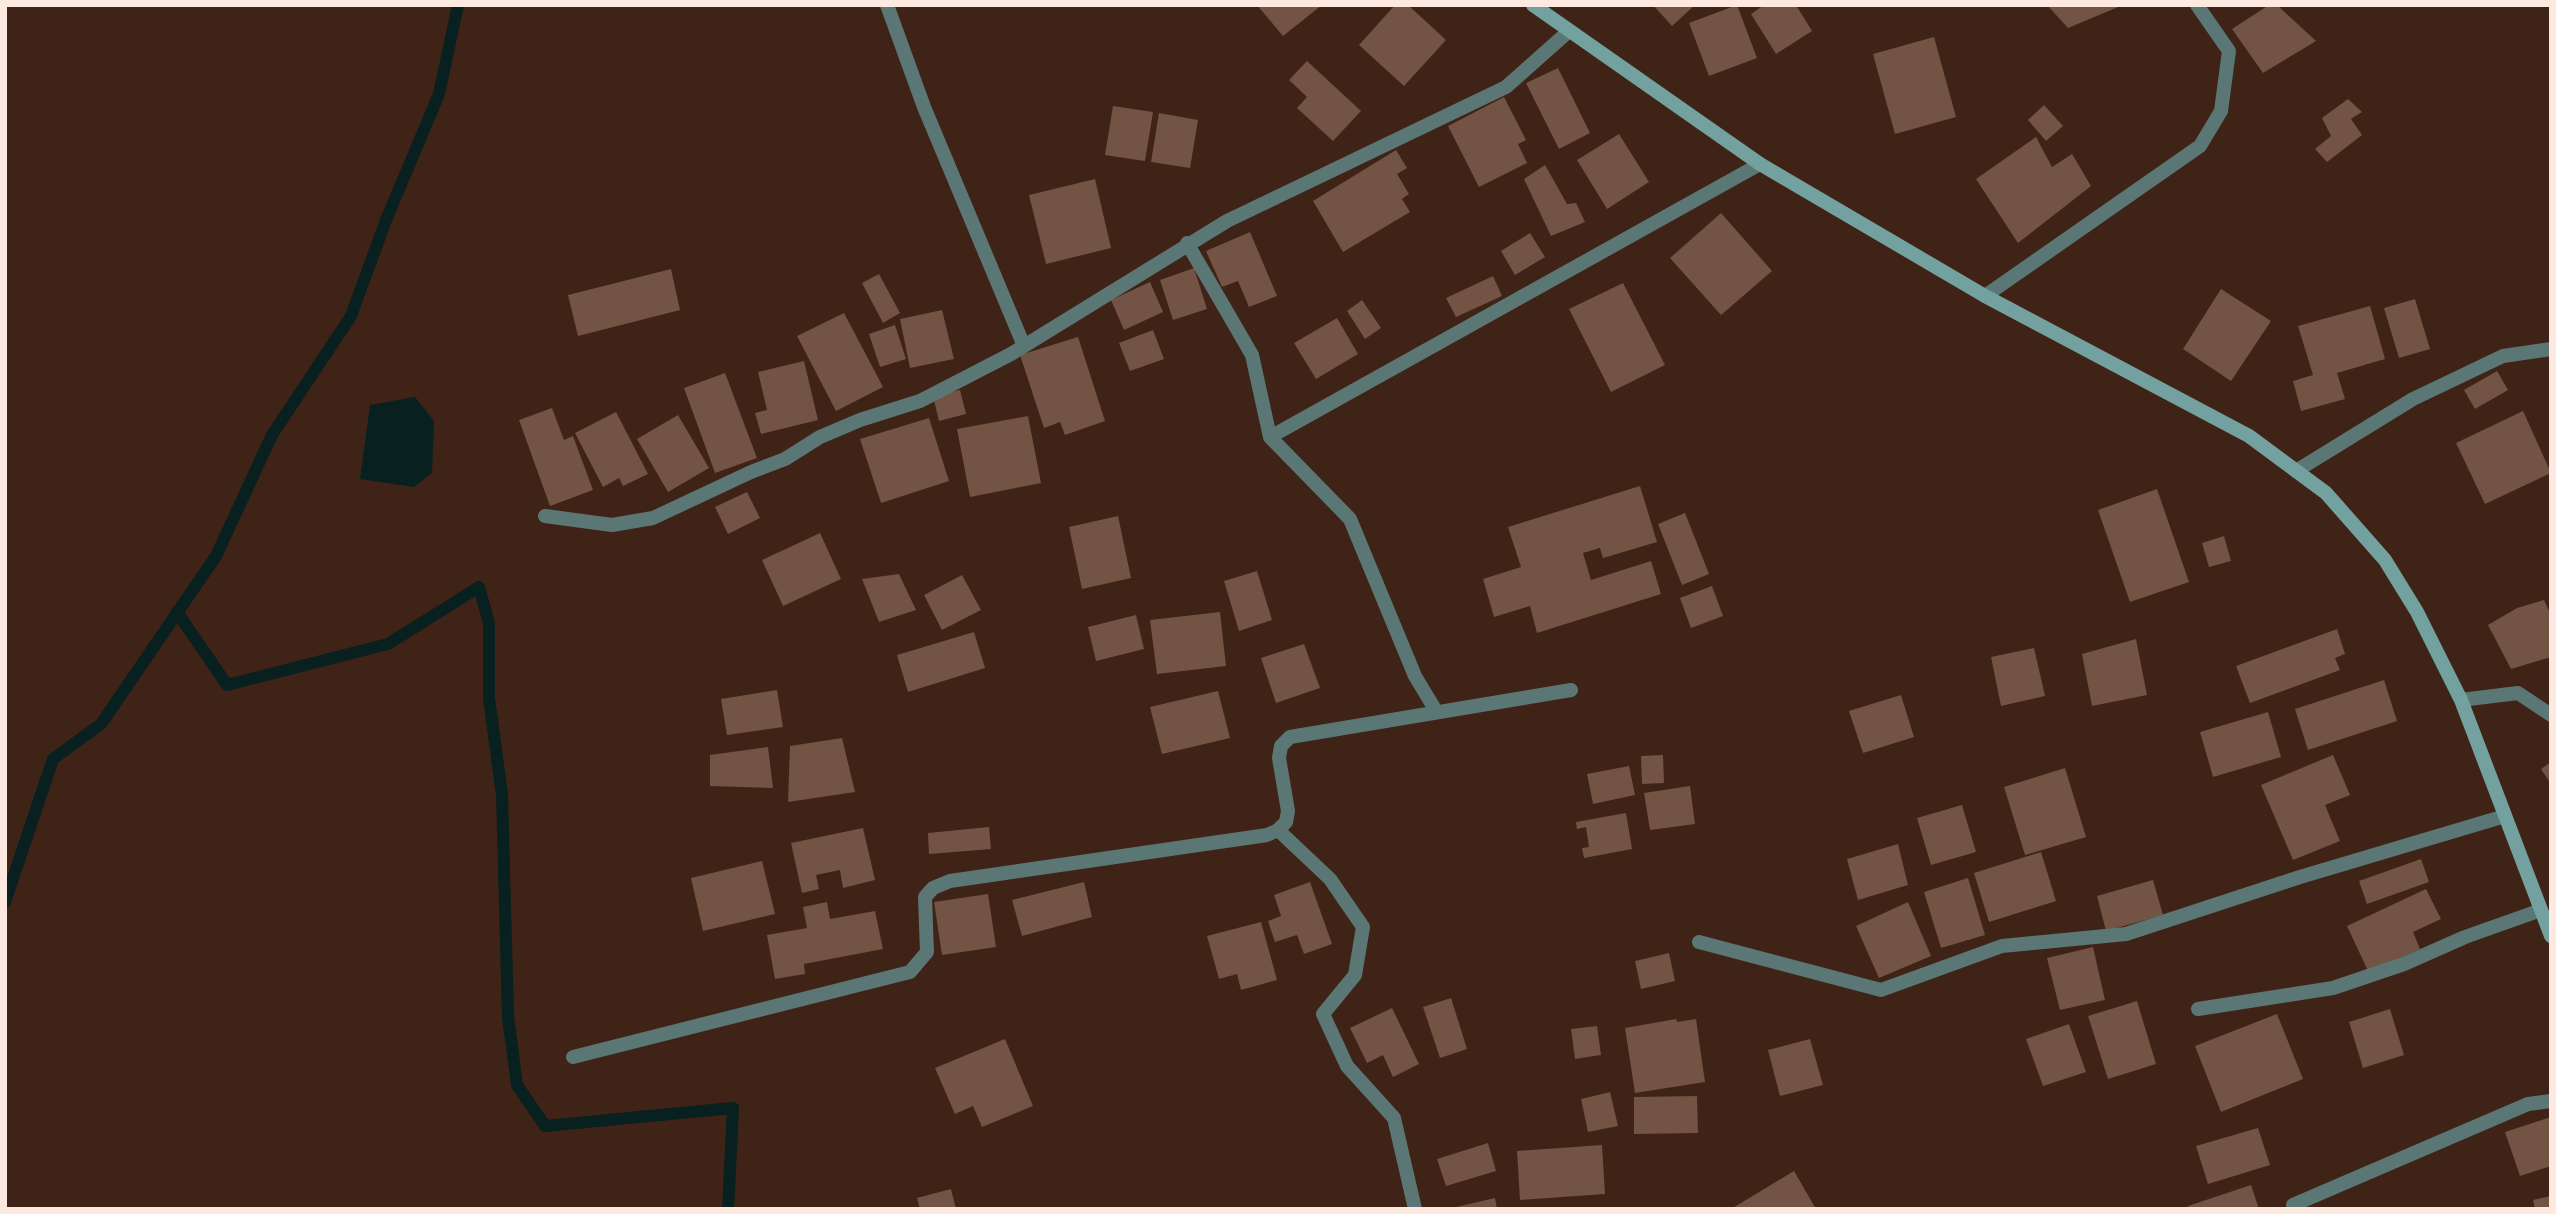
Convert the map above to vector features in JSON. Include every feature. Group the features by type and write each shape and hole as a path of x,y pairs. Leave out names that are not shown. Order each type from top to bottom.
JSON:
{"main road":[{"path":"1533,5 1760,164 1985,296 2249,436 2326,493 2385,560 2417,612 2461,700 2551,936"}],"street":[{"path":"887,5 924,107 1024,346"},
{"path":"1985,296 2200,146 2221,111 2229,51 2197,5"},
{"path":"545,516 612,525 653,518 751,472 785,460 820,437 860,420 920,401 1024,346 1187,243 1506,87 1569,30"},
{"path":"1270,437 1760,164"},
{"path":"1187,243 1252,355 1270,437 1350,519 1415,676 1436,711"},
{"path":"2296,471 2413,399 2502,356 2551,349"},
{"path":"573,1057 910,972 927,952 925,897 933,888 950,881 1266,835 1279,830 1286,822 1288,811 1279,758 1281,746 1290,737 1571,690"},
{"path":"2461,700 2518,693 2551,715"},
{"path":"1699,942 1881,990 2002,946 2126,934 2300,877 2505,816"},
{"path":"1279,830 1330,880 1363,927 1355,975 1323,1014 1348,1066 1394,1118 1415,1209"},
{"path":"2198,1009 2333,988 2404,964 2465,937 2541,910"},
{"path":"2293,1205 2528,1104 2551,1101"}],"water":[{"path":"415,397 434,421 432,473 414,487 360,479 370,405"}],"building":[{"path":"1257,5 1322,5 1283,36"},
{"path":"1395,5 1408,5 1446,40 1404,86 1359,45"},
{"path":"1653,5 1695,5 1672,26"},
{"path":"1737,5 1757,58 1709,76 1689,23"},
{"path":"1764,5 1796,5 1812,31 1776,54 1751,14"},
{"path":"2047,5 2123,5 2068,28"},
{"path":"2269,5 2277,5 2316,41 2263,73 2232,29"},
{"path":"1934,37 1956,117 1895,134 1873,54"},
{"path":"1307,61 1361,111 1333,141 1297,108 1307,97 1289,80"},
{"path":"1558,68 1590,133 1559,149 1526,83"},
{"path":"1504,97 1526,140 1518,144 1527,163 1479,187 1448,126"},
{"path":"2348,99 2362,112 2351,119 2362,135 2327,162 2315,149 2331,136 2322,118"},
{"path":"2044,105 2063,126 2046,141 2028,120"},
{"path":"1113,106 1153,112 1145,161 1105,155"},
{"path":"1159,113 1198,120 1190,168 1151,162"},
{"path":"1619,134 1649,182 1607,209 1577,160"},
{"path":"2036,137 2052,167 2072,154 2091,186 2018,243 1976,179"},
{"path":"1396,150 1407,168 1397,174 1409,194 1402,199 1410,212 1343,252 1313,201"},
{"path":"1545,165 1567,204 1576,203 1585,222 1551,236 1524,179"},
{"path":"1095,179 1111,248 1046,264 1029,195"},
{"path":"1721,213 1772,271 1721,315 1670,258"},
{"path":"1250,232 1277,296 1249,307 1238,281 1222,287 1206,251"},
{"path":"1530,233 1545,257 1515,275 1501,251"},
{"path":"1194,268 1207,309 1173,320 1160,280"},
{"path":"671,269 680,310 578,336 568,295"},
{"path":"879,274 900,313 883,323 862,283"},
{"path":"1493,276 1502,296 1456,317 1446,298"},
{"path":"1150,282 1163,312 1124,330 1111,300"},
{"path":"1623,283 1665,365 1611,392 1569,309"},
{"path":"2221,289 2271,321 2231,381 2183,349"},
{"path":"2415,299 2430,349 2399,358 2384,308"},
{"path":"1362,300 1381,328 1365,339 1347,311"},
{"path":"2370,306 2385,359 2337,373 2345,399 2301,411 2293,381 2313,375 2298,326"},
{"path":"942,310 954,359 910,368 900,319"},
{"path":"844,313 883,387 836,411 797,336"},
{"path":"1337,318 1358,354 1316,379 1294,343"},
{"path":"895,325 906,359 880,367 869,334"},
{"path":"1153,330 1164,359 1130,371 1119,343"},
{"path":"1078,337 1105,421 1065,435 1060,422 1044,428 1020,355"},
{"path":"804,361 818,420 761,434 755,413 767,410 758,372"},
{"path":"2497,371 2508,390 2475,409 2464,390"},
{"path":"725,373 757,458 715,473 684,388"},
{"path":"960,390 966,414 939,421 933,396"},
{"path":"552,408 564,440 573,436 593,490 550,506 519,420"},
{"path":"2523,411 2551,473 2485,504 2456,443"},
{"path":"616,412 648,474 623,486 619,478 603,487 575,433"},
{"path":"678,415 709,468 668,492 637,439"},
{"path":"1028,416 1041,483 970,497 957,429"},
{"path":"929,418 949,481 881,503 860,439"},
{"path":"1640,486 1657,542 1603,558 1600,548 1583,553 1591,580 1651,561 1661,594 1537,633 1530,606 1494,617 1483,579 1521,567 1508,527"},
{"path":"2157,489 2189,582 2130,602 2098,510"},
{"path":"747,492 760,518 728,534 715,507"},
{"path":"1685,513 1709,574 1682,585 1658,524"},
{"path":"1118,516 1131,578 1082,589 1069,527"},
{"path":"820,533 841,579 783,606 762,560"},
{"path":"2224,536 2231,561 2209,567 2202,543"},
{"path":"1257,571 1272,620 1239,631 1224,581"},
{"path":"899,574 916,610 879,622 862,579"},
{"path":"962,575 981,610 942,630 924,595"},
{"path":"1712,586 1723,616 1691,628 1680,598"},
{"path":"2544,600 2551,615 2551,657 2511,669 2488,625 2517,608"},
{"path":"1220,612 1226,666 1157,674 1150,620"},
{"path":"1136,615 1144,649 1096,661 1088,627"},
{"path":"2337,629 2345,654 2335,658 2340,670 2250,703 2236,666"},
{"path":"974,632 985,668 908,692 897,655"},
{"path":"2136,639 2147,695 2092,706 2082,654"},
{"path":"1304,644 1320,688 1276,703 1261,658"},
{"path":"2034,648 2045,696 2001,706 1991,657"},
{"path":"2384,680 2397,721 2308,750 2295,709"},
{"path":"777,690 783,727 727,735 721,699"},
{"path":"1218,691 1230,738 1162,754 1150,707"},
{"path":"1901,695 1914,737 1863,753 1849,711"},
{"path":"2268,712 2281,757 2213,777 2200,732"},
{"path":"842,738 855,792 788,802 790,746"},
{"path":"768,747 773,788 710,786 710,755"},
{"path":"1663,755 1664,783 1642,784 1641,756"},
{"path":"2333,755 2350,795 2325,805 2340,841 2293,860 2261,785"},
{"path":"2551,762 2551,784 2541,769"},
{"path":"1629,766 1635,795 1593,804 1587,774"},
{"path":"2065,768 2086,837 2025,855 2004,787"},
{"path":"1690,786 1695,824 1650,830 1644,793"},
{"path":"1962,805 1976,852 1931,865 1917,818"},
{"path":"1626,813 1632,849 1584,858 1582,848 1589,847 1586,827 1577,829 1576,822"},
{"path":"989,827 991,849 929,854 928,833"},
{"path":"863,828 875,880 843,888 840,870 816,875 819,889 802,893 791,843"},
{"path":"1898,844 1908,885 1858,900 1847,859"},
{"path":"2041,852 2056,901 1989,922 1974,873"},
{"path":"2421,859 2429,882 2367,904 2359,881"},
{"path":"762,861 775,914 703,931 691,878"},
{"path":"1968,878 1985,935 1941,948 1924,892"},
{"path":"2153,880 2163,915 2106,931 2097,896"},
{"path":"1084,882 1092,917 1022,936 1012,900"},
{"path":"1310,882 1332,944 1304,954 1297,935 1275,942 1268,921 1281,916 1274,895"},
{"path":"2426,889 2441,919 2413,932 2420,949 2369,973 2347,926"},
{"path":"988,894 996,947 942,955 934,902"},
{"path":"827,902 830,919 875,911 883,949 804,964 805,974 775,979 767,935 807,928 803,907"},
{"path":"1908,902 1931,956 1879,978 1856,926"},
{"path":"1261,922 1277,980 1241,990 1237,974 1219,979 1207,936"},
{"path":"2093,947 2105,1000 2060,1010 2047,958"},
{"path":"1669,953 1675,981 1641,989 1635,961"},
{"path":"1451,998 1467,1049 1440,1058 1423,1007"},
{"path":"2137,1001 2156,1064 2108,1079 2088,1016"},
{"path":"1392,1008 1419,1064 1393,1077 1383,1055 1367,1063 1350,1028"},
{"path":"2390,1009 2404,1055 2363,1068 2349,1022"},
{"path":"2277,1014 2303,1079 2221,1112 2195,1046"},
{"path":"1676,1019 1677,1022 1696,1019 1705,1082 1635,1093 1625,1028"},
{"path":"2069,1024 2086,1072 2043,1086 2026,1039"},
{"path":"1597,1026 1601,1055 1575,1059 1571,1029"},
{"path":"1005,1039 1033,1106 982,1127 973,1106 955,1114 935,1068"},
{"path":"1810,1039 1823,1085 1780,1096 1768,1050"},
{"path":"1610,1092 1618,1126 1588,1132 1581,1099"},
{"path":"1697,1096 1698,1133 1634,1134 1634,1097"},
{"path":"2551,1117 2551,1166 2520,1176 2505,1132"},
{"path":"2258,1128 2270,1165 2208,1184 2196,1146"},
{"path":"1488,1143 1496,1171 1446,1186 1437,1159"},
{"path":"1602,1145 1605,1194 1520,1200 1517,1151"},
{"path":"1794,1171 1816,1209 1731,1209"},
{"path":"2251,1185 2259,1209 2189,1209 2188,1206"},
{"path":"951,1189 956,1209 920,1209 917,1198"},
{"path":"2551,1196 2551,1209 2535,1209 2533,1200"},
{"path":"1495,1198 1497,1209 1452,1209 1452,1208"}],"waterway":[{"path":"5,902 53,759 101,724 216,556 272,435 351,316 386,220 439,94 458,5"},
{"path":"177,612 227,685 388,644 479,587 489,623 489,698 502,795 508,1017 517,1085 545,1126 733,1108 728,1209"}]}
